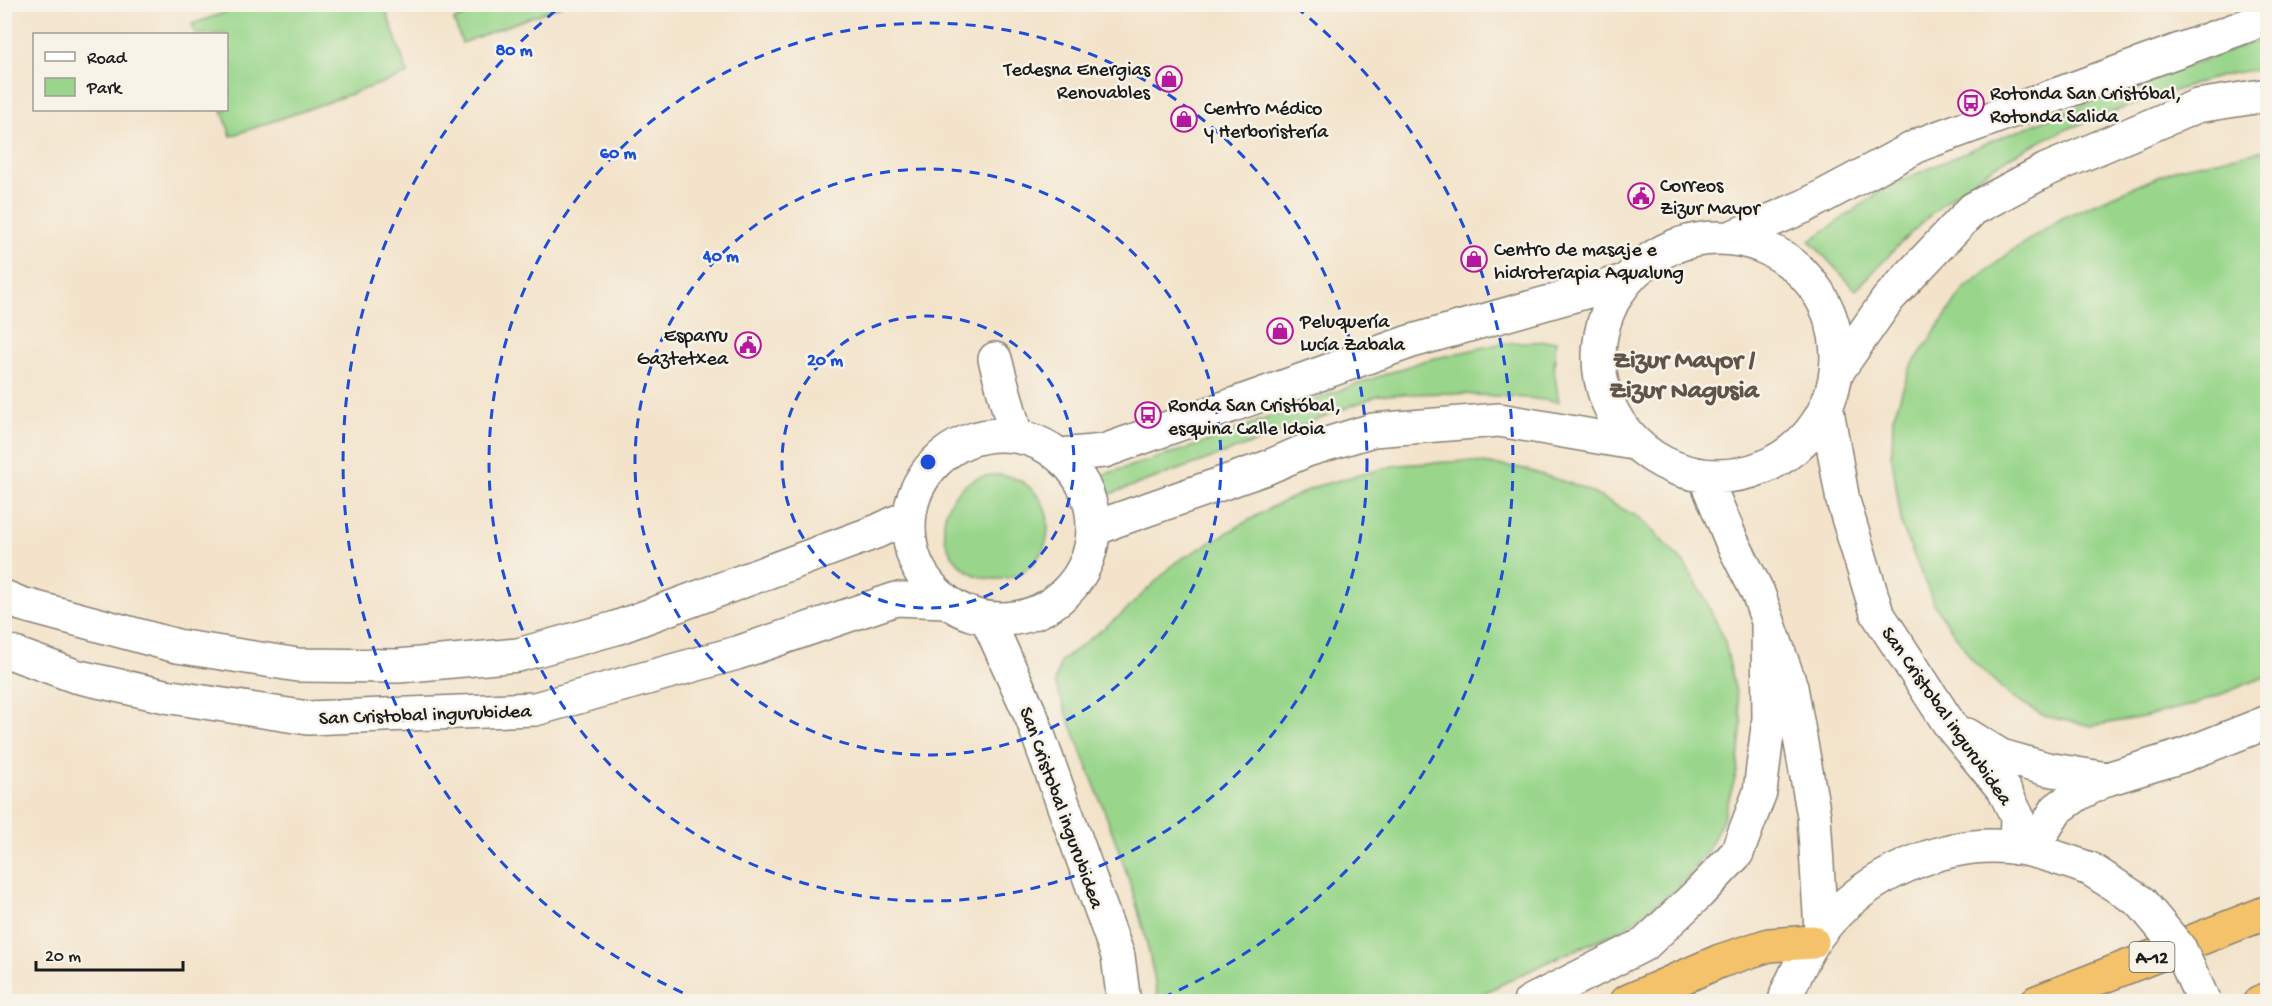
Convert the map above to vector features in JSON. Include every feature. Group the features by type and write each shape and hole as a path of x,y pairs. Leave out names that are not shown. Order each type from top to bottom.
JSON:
{"highway":[{"name":"A-12","path":"2037,1002 2268,912"},
{"path":"1626,1002 1720,961 1769,945 1817,936"},
{"path":"2260,1002 2268,999"}],"street":[{"path":"1633,443 1605,400 1597,358 1603,321 1624,281 1644,261 1687,240 1732,237 1805,207 1921,144 2268,18"},
{"path":"1094,530 1113,521 1266,468 1307,450 1373,430 1499,420 1633,443 1675,470 1705,477 1766,468 1804,443 1827,410 1839,369 1888,299 1973,210 2046,170 2197,106 2268,95"},
{"path":"1732,237 1781,254 1817,288 1835,325 1839,369"},
{"path":"1060,455 1104,451 1409,342 1624,281"},
{"path":"995,359 1016,435"},
{"name":"San Cristobal ingurubidea","path":"1827,410 1843,501 1877,613 1950,725 2004,790 2016,816 2024,849"},
{"path":"1016,435 1039,443 1060,455 1085,488 1092,509 1094,530 1089,557 1083,571 1063,597 1032,615 1013,620 987,618 967,613 945,601 922,576 910,545 909,516 913,499 921,479 932,465 952,448 982,437 1016,435"},
{"path":"1705,477 1732,542 1758,593 1791,687 1814,816 1817,936"},
{"path":"4,597 21,604 177,646 298,665 409,665 518,655 616,628 878,531 909,516"},
{"name":"San Cristobal ingurubidea","path":"4,650 75,676 165,696 308,718 535,709 737,654 896,599 945,601"},
{"name":"San Cristobal ingurubidea","path":"987,618 1032,718 1118,956 1122,1002"},
{"path":"1530,1002 1645,944 1737,853 1760,792 1769,718 1768,625"},
{"path":"2024,849 2057,809 2078,794 2107,779 2182,756 2268,722"},
{"path":"1950,725 2001,756 2047,769 2107,779"},
{"path":"1786,997 1817,936 1852,899 1888,874 1928,857 1972,848 2024,849 2090,869 2141,902 2180,949 2204,1002"}],"green space":[{"path":"248,5 384,5 408,74 231,136 222,111 228,111 228,33 195,33 192,24"},
{"path":"493,5 563,5 462,43 454,20"},
{"path":"2267,37 2267,70 2240,72 2214,78 2112,112 2037,143 1990,169 1953,195 1924,221 1856,290 1810,241 1887,187 1982,145 2080,106"},
{"path":"2268,150 2267,676 2199,703 2143,717 2092,726 2044,716 2008,694 1974,662 1935,606 1902,527 1892,458 1893,418 1910,368 1964,289 2013,250 2064,217 2179,168"},
{"path":"1556,341 1554,370 1559,402 1445,393 1379,395 1290,430 1110,494 1102,475 1195,446 1321,397 1423,361 1503,343"},
{"path":"1466,461 1521,468 1581,487 1640,518 1684,563 1724,638 1742,721 1737,772 1723,819 1709,848 1680,887 1621,930 1467,1001 1158,1001 1151,960 1129,879 1055,683 1060,662 1122,614 1176,562 1272,507 1317,486 1397,465"},
{"path":"996,475 1016,479 1025,484 1039,498 1044,507 1048,527 1044,547 1039,556 1025,570 1016,575 996,579 976,575 967,570 953,556 948,547 944,527 948,507 953,498 967,484 976,479"}],"place":[{"name":"Tedesna Energias Renovables","path":"1169,79"},
{"name":"Rotonda San Cristóbal, Rotonda Salida","path":"1971,103"},
{"name":"Centro Médico y Herboristería","path":"1184,119"},
{"name":"Correos Zizur Mayor","path":"1641,196"},
{"name":"Centro de masaje e hidroterapia Aqualung","path":"1474,259"},
{"name":"Peluquería Lucía Zabala","path":"1280,331"},
{"name":"Esparru Gaztetxea","path":"748,345"},
{"name":"Ronda San Cristóbal, esquina Calle Idoia","path":"1148,415"}],"district":[{"name":"Zizur Mayor / Zizur Nagusia","path":"1684,373"}]}
